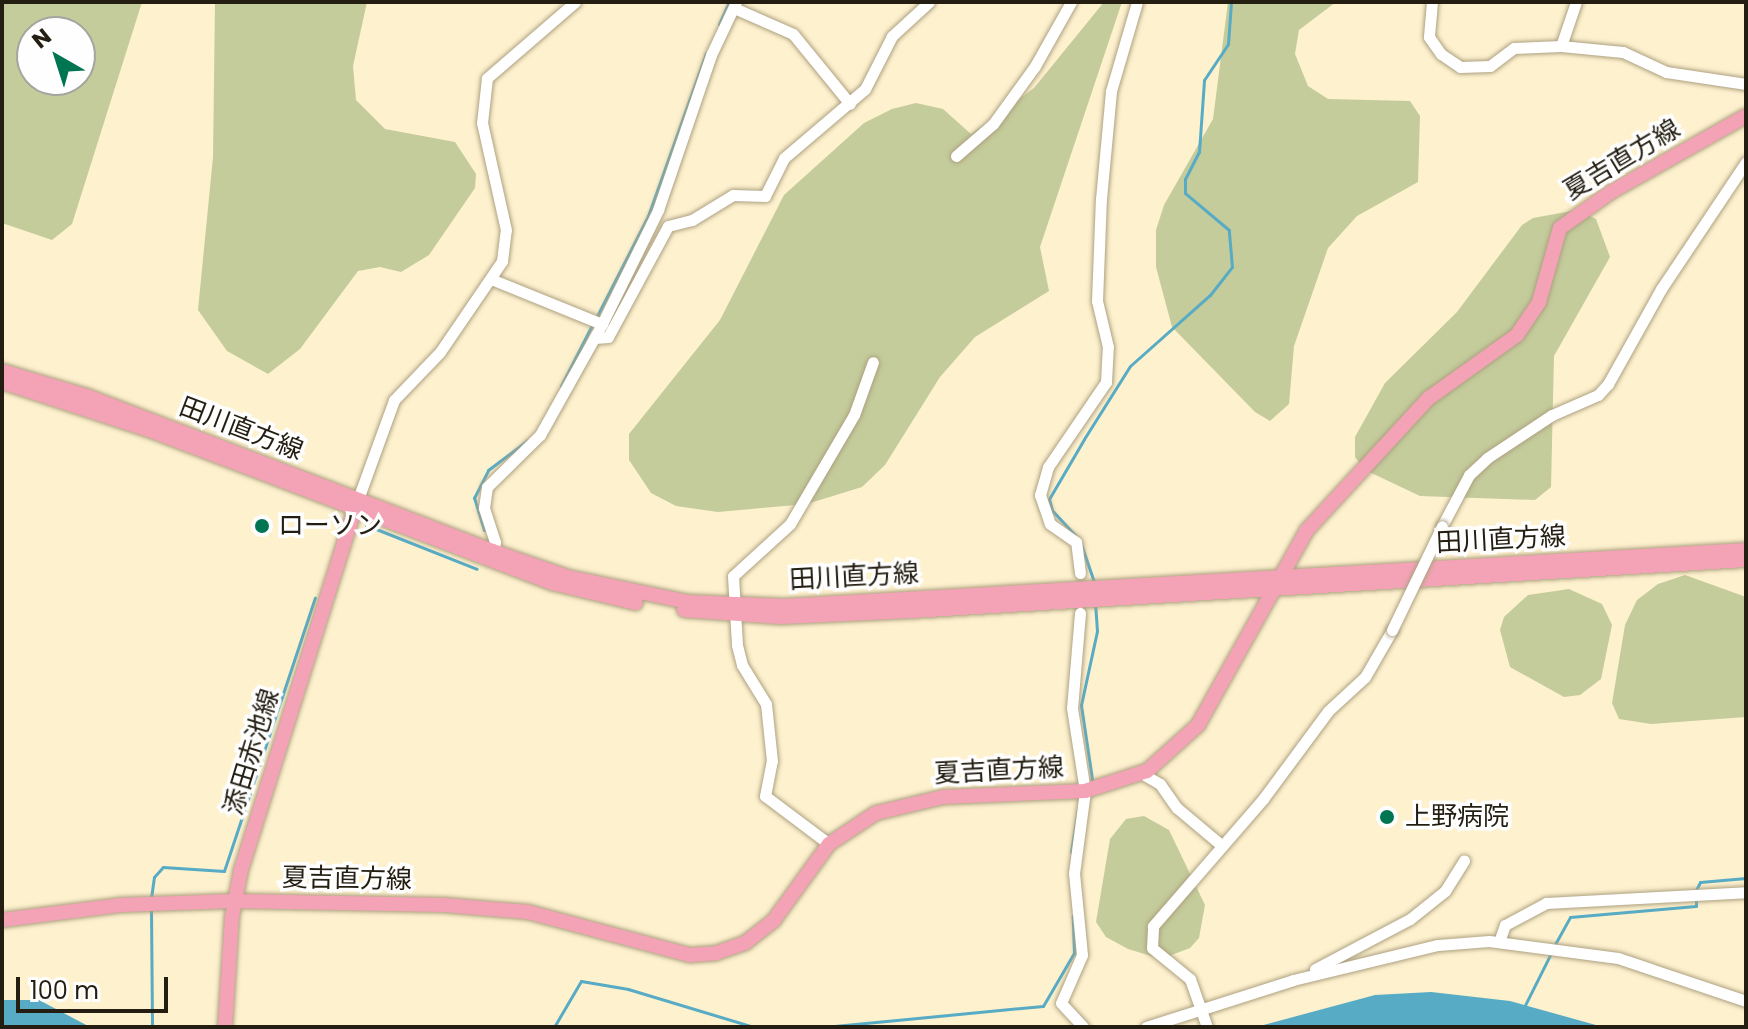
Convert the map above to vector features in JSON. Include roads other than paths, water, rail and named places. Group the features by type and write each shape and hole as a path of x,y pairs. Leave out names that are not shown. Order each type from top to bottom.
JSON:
{"main road":[{"name":"夏吉直方線","path":"2,920 120,905 235,901 504,909 690,955 716,953 745,943 774,920 829,844 876,813 908,801 1085,791 1141,773 1176,750 1198,725 1239,659 1276,583 1307,530 1398,428 1517,335 1539,302 1560,228 1611,192 1746,116"},
{"name":"田川直方線","path":"2,371 87,396 552,583 654,606 736,610 1746,560"},
{"name":"田川直方線","path":"2,382 149,430 493,551 642,594 736,610"},
{"name":"添田赤池線","path":"225,1027 235,901 277,745 356,504"},
{"name":"田川直方線","path":"1276,583 1746,550"}],"street":[{"path":"356,504 394,400 440,352 502,261 506,230 482,123 487,78 575,2"},
{"path":"595,338 608,337 668,226 692,220 733,195 765,196 784,158 865,89 892,36 929,2"},
{"path":"956,156 993,124 1071,2"},
{"path":"1080,573 1076,542 1050,524 1040,495 1048,467 1106,382 1108,347 1097,301 1101,199 1111,91 1137,2"},
{"path":"1432,2 1429,37 1441,54 1460,67 1490,66 1514,48 1561,46 1623,52 1666,72 1746,84"},
{"path":"1561,46 1576,2"},
{"path":"493,551 484,508 487,487 540,435 595,338 597,322 658,210 711,55 735,5 793,34 850,104"},
{"path":"1207,1027 1190,979 1152,948 1149,940 1153,926 1220,844 1263,799 1328,711 1365,677 1392,630 1469,475 1487,458 1552,415 1598,395 1608,384 1661,289 1746,162"},
{"path":"491,279 597,322"},
{"path":"829,844 765,796 772,761 766,704 742,665 733,576 790,524 854,415 873,362"},
{"path":"1080,613 1072,708 1085,791 1074,873 1082,955 1061,1003 1083,1027"},
{"path":"1141,773 1160,784 1177,808 1220,844"},
{"path":"1293,980 1410,919 1445,891 1464,861"},
{"path":"1499,942 1505,925 1546,903 1746,892"},
{"path":"1146,1027 1293,980 1438,945 1499,942 1632,962 1746,1001"}],"water":[{"path":"1431,992 1510,1001 1603,1027 1256,1027 1375,995"},
{"path":"2,1000 39,1000 90,1027 2,1027"}],"waterway":[{"path":"719,24 729,2"},
{"path":"1075,535 1052,510 1049,499 1084,439 1130,366 1210,295 1232,267 1229,230 1185,193 1185,179 1199,152 1204,80 1228,44 1231,2"},
{"path":"596,318 648,216 706,53"},
{"path":"561,386 592,325"},
{"path":"484,530 474,498 488,470 528,440"},
{"path":"366,525 477,569"},
{"path":"1080,541 1094,582"},
{"path":"151,898 154,877 163,867 224,871 315,598"},
{"path":"1092,779 1081,705 1097,631 1095,605"},
{"path":"1071,852 1078,809"},
{"path":"1696,890 1700,882 1746,878"},
{"path":"1554,946 1570,917 1696,906 1696,897"},
{"path":"151,909 152,1027"},
{"path":"824,1027 1043,1006 1074,953 1073,916"},
{"path":"1524,1007 1551,953"},
{"path":"554,1027 581,981 628,989 754,1027"}],"place":[{"name":"ローソン","path":"262,526"},
{"name":"上野病院","path":"1387,817"}]}
